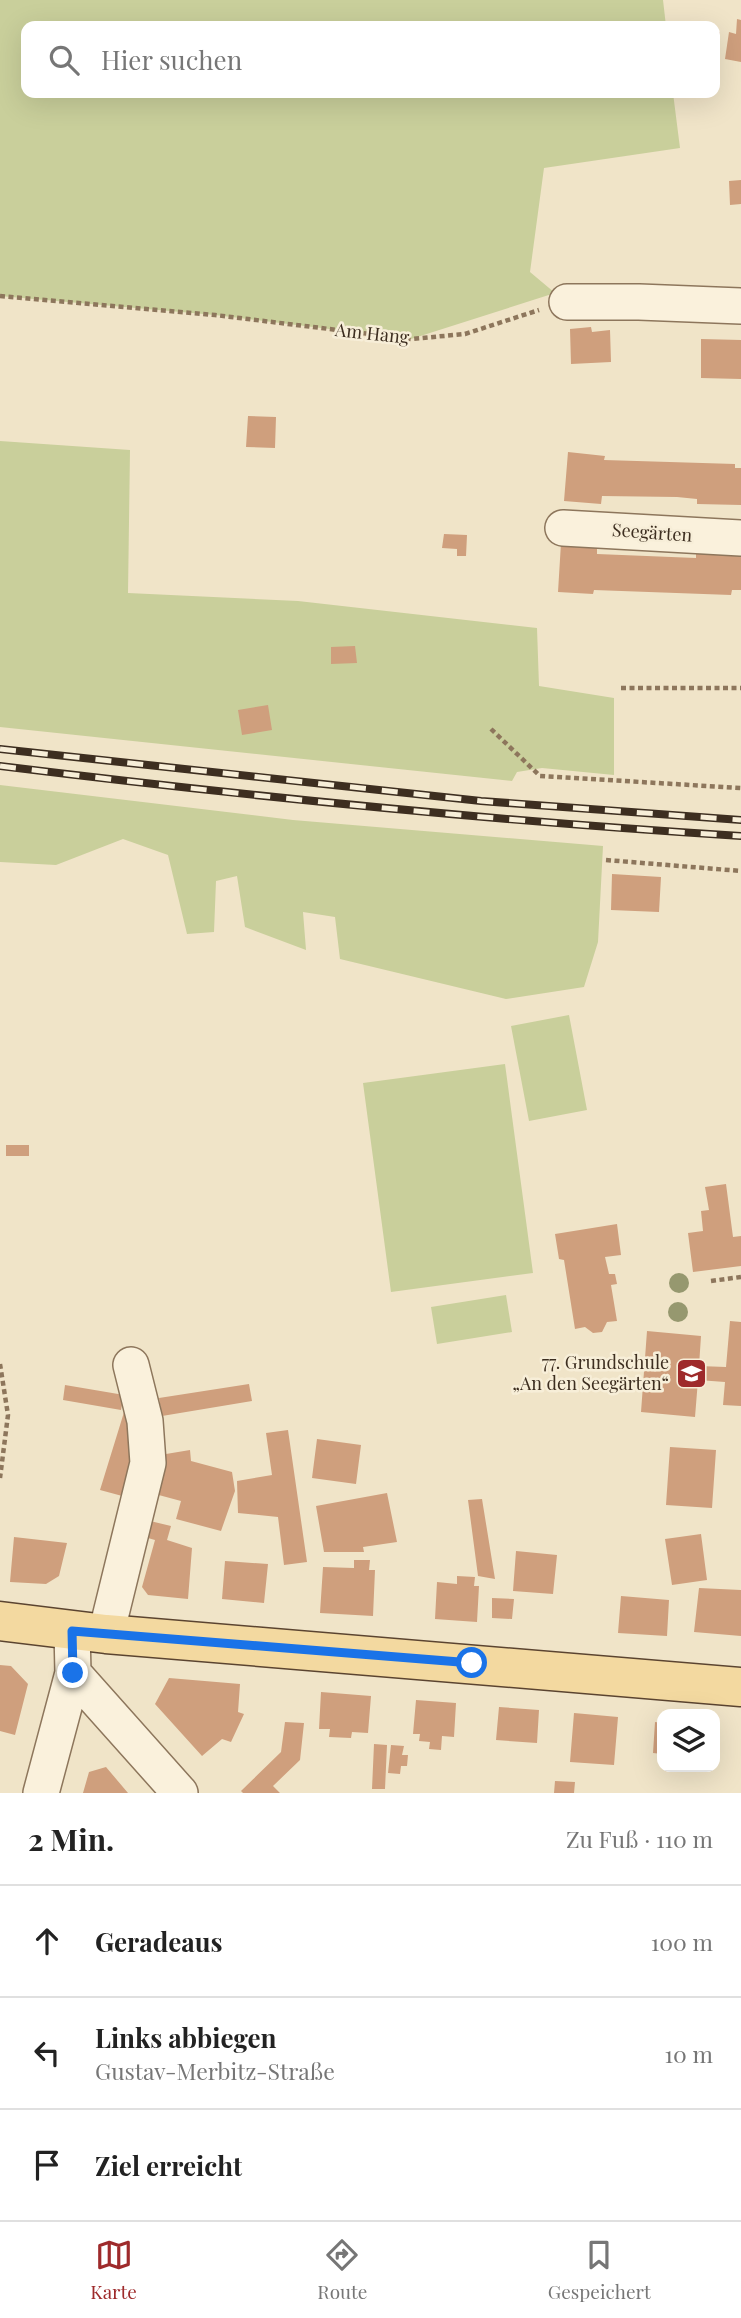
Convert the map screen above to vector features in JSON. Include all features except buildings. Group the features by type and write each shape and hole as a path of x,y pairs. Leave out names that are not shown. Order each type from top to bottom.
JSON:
{"main road":[{"path":"0,1621 89,1633 741,1687"}],"street":[{"path":"567,302 741,306"},
{"name":"Seegärten","path":"563,528 741,538"},
{"path":"41,1793 73,1673 148,1463 145,1421 131,1365"},
{"path":"73,1673 180,1793"}],"path":[{"name":"Am Hang","path":"0,296 215,315 411,339 465,334 567,302"},
{"path":"621,688 741,688"},
{"path":"491,729 540,776 741,788"},
{"path":"606,860 741,871"},
{"path":"711,1281 741,1277"},
{"path":"0,1364 8,1415 0,1478"}],"green space":[{"path":"0,0 663,0 665,21 21,21 21,98 674,98 680,148 544,168 530,272 555,293 411,339 215,315 0,296"},
{"path":"0,441 130,450 128,593 298,601 537,628 539,686 614,698 614,775 542,768 517,772 512,781 0,727"},
{"path":"0,785 293,820 603,846 598,942 584,987 506,999 340,959 335,917 303,912 306,950 245,927 237,876 216,881 214,932 187,934 168,855 123,839 56,865 0,862"},
{"path":"569,1015 587,1110 529,1121 511,1026"},
{"path":"505,1064 533,1273 391,1292 363,1083"},
{"path":"506,1295 512,1332 437,1344 431,1307"}],"railway":[{"path":"0,749 481,801 741,820"},
{"path":"0,766 370,807 741,836"}],"place":[{"name":"77. Grundschule „An den Seegärten“","path":"692,1373"}],"route":[{"path":"73,1673 72,1631 472,1663"}]}
